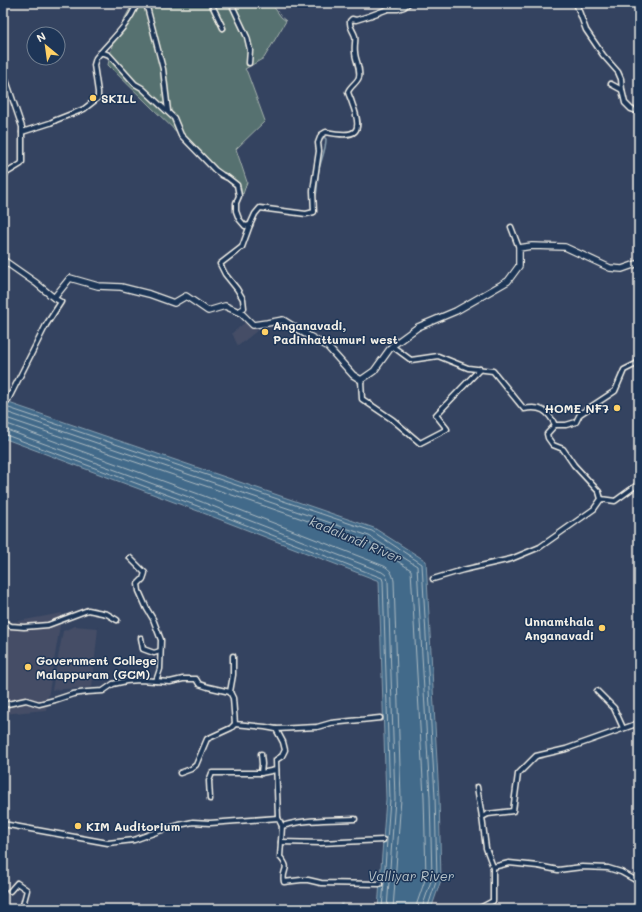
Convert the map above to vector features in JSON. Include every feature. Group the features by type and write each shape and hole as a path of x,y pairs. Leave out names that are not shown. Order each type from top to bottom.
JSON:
{"main road":[{"path":"3,260 36,283 54,298 70,278 98,286 121,287 149,294 174,303 186,296 208,311 225,306 241,313 253,325 283,320 306,335 327,346 353,375 361,380 374,371 392,346 418,327 456,311 508,281 519,266 519,248 532,246 565,247 610,268 622,269 639,263"}],"street":[{"path":"22,132 50,123 84,109 98,98 94,65 96,58 128,22 138,3"},
{"path":"146,3 163,69 168,111 166,110"},
{"path":"211,3 223,28"},
{"path":"231,3 247,37 250,50 249,63"},
{"path":"237,312 244,308 244,299 225,274 220,264 242,247 255,214 260,208 306,214 314,212 314,191 319,151 319,138 326,132 353,134 358,128 358,123 348,92 348,89 357,82 360,70 355,52 355,41 350,27 350,21 352,19 356,20 388,9 398,9 409,3"},
{"path":"576,3 586,30 603,55 618,72 621,79 625,103 631,109 639,112"},
{"path":"100,53 109,55 135,84 142,88 174,118 181,135 215,170 237,185 239,196 236,203 236,211 239,219 245,226 250,225"},
{"path":"3,71 22,127 22,162 3,175"},
{"path":"612,84 622,90"},
{"path":"511,227 519,248"},
{"path":"8,400 46,325 61,302 54,298"},
{"path":"392,346 411,360 438,356 468,368 493,371 524,409 533,407 544,410 551,417 555,425"},
{"path":"601,498 599,492 574,465 563,449 553,445 547,434 555,425 566,425 576,422 580,414 615,390 624,370 636,364 639,360"},
{"path":"361,380 362,399 393,420 420,443 447,429 436,415 480,369"},
{"path":"601,498 615,501 637,485 639,486"},
{"path":"433,579 463,570 511,560 540,547 594,509 601,498"},
{"path":"130,558 145,573 143,579 138,584 139,591 157,628 160,640 160,669 156,681"},
{"path":"3,622 11,626 24,627 48,625 88,610 107,614 117,620"},
{"path":"141,638 143,649 154,653 160,651"},
{"path":"180,773 191,769 196,765 207,739 232,728 235,724 233,698 230,692 233,674 233,656"},
{"path":"3,705 26,700 39,704 73,694 103,691 113,684 126,681 170,682 183,679 196,679 199,684 230,692"},
{"path":"597,691 614,708 623,728"},
{"path":"235,724 276,729 317,727 331,723 380,718"},
{"path":"482,817 488,814 513,811 518,774 536,756 566,749 639,723"},
{"path":"276,729 283,742 285,750 282,756 276,760 278,818 282,826 280,857 286,866 283,880 284,882 308,880 321,884 380,884"},
{"path":"261,754 261,773"},
{"path":"210,799 209,781 212,773 261,773 276,770"},
{"path":"477,787 486,848 493,867 493,901 478,909"},
{"path":"3,824 108,843 134,840 179,825 193,822 210,823 278,818"},
{"path":"282,826 314,820 355,819"},
{"path":"281,842 321,843 383,840"},
{"path":"493,867 509,863 558,870 582,867 608,868 620,872 639,882"},
{"path":"10,891 17,883 28,890 22,909"}],"shaded area":[{"path":"247,321 258,330 238,346 232,333"},
{"name":"Government College Malappuram (GCM)","path":"62,613 46,710 3,714 3,624"},
{"path":"75,626 98,628 92,687 52,690 63,631"}],"green space":[{"path":"133,3 271,3 281,17 286,21 264,58 245,69 265,121 236,149 247,182 243,194 227,181 108,65 113,40"}],"water":[{"name":"Valliyar River","path":"3,401 374,528 426,561 439,797 441,880 431,909 378,909 386,799 379,581 3,438"}],"waterway":[{"path":"316,195 319,171 326,144 326,139 323,136"},
{"path":"337,909 342,904"}],"place":[{"name":"SKILL","path":"93,98"},
{"name":"Anganavadi, Padinhattumuri west","path":"265,332"},
{"name":"HOME NF7","path":"617,408"},
{"name":"Unnamthala Anganavadi","path":"602,628"},
{"name":"Government College Malappuram (GCM)","path":"28,667"},
{"name":"KIM Auditorium","path":"78,826"}],"water label":[{"name":"kadalundi River","path":"356,539"}]}
